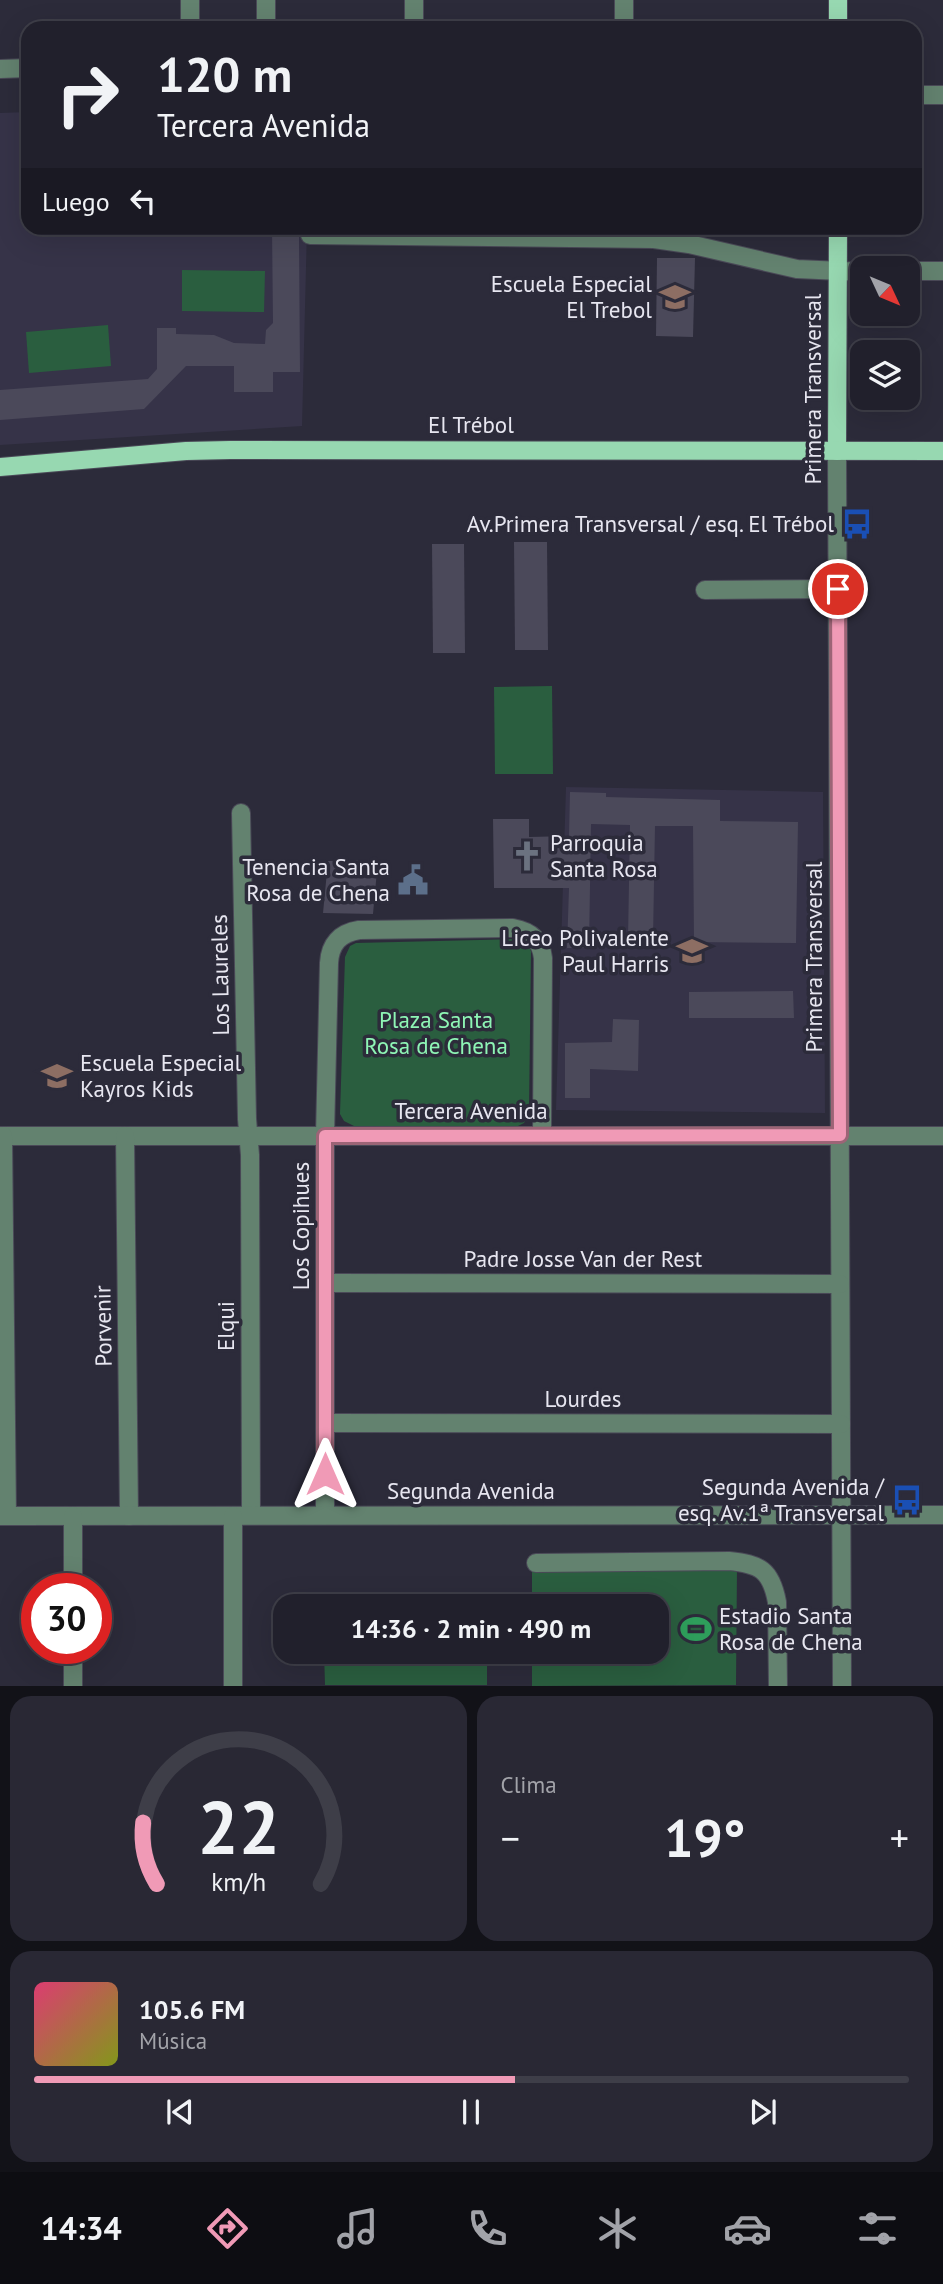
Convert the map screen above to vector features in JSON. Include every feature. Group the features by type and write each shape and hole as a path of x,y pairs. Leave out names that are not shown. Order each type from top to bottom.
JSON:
{"main road":[{"path":"838,0 838,21"},
{"name":"Primera Transversal","path":"837,451 838,235"},
{"name":"El Trébol","path":"0,467 186,451 230,450 943,451"}],"street":[{"path":"190,0 190,21"},
{"path":"265,21 266,0"},
{"path":"414,0 414,21"},
{"path":"624,0 624,21"},
{"path":"0,69 21,68"},
{"path":"922,95 943,95"},
{"path":"637,235 789,268 850,272"},
{"path":"920,271 943,271"},
{"name":"Primera Transversal","path":"837,451 842,1685"},
{"path":"705,590 838,589"},
{"name":"Los Laureles","path":"241,813 248,1136"},
{"name":"Los Copihues","path":"325,1515 325,1136 329,963 332,946 337,940 350,931 359,930 513,928 534,936 539,942 543,958 542,1135"},
{"path":"1,1136 3,1516"},
{"name":"Tercera Avenida","path":"1,1136 943,1136"},
{"name":"Porvenir","path":"125,1136 130,1516"},
{"name":"Elqui","path":"233,1685 242,1516 250,1156 248,1136"},
{"name":"Padre Josse Van der Rest","path":"325,1283 840,1284"},
{"name":"Lourdes","path":"325,1423 841,1424"},
{"name":"Segunda Avenida","path":"3,1516 943,1515"},
{"path":"73,1516 73,1573"},
{"path":"536,1563 729,1560 755,1565 765,1570 775,1589 777,1602 778,1685"},
{"path":"73,1664 74,1685"}],"shaded area":[{"path":"21,112 21,235 307,235 302,426 0,445 0,113"},
{"name":"Liceo Polivalente Paul Harris","path":"566,787 823,792 825,1113 556,1110"}],"green space":[{"path":"182,270 265,271 264,312 182,311"},
{"path":"108,325 111,366 29,373 26,332"},
{"path":"552,686 553,774 495,774 494,687"},
{"name":"Plaza Santa Rosa de Chena","path":"515,939 527,943 531,951 529,1113 524,1123 516,1127 354,1126 344,1121 340,1114 345,957 350,946 356,943"},
{"name":"Estadio Santa Rosa de Chena","path":"532,1567 737,1567 736,1685 532,1686 532,1664 669,1664 669,1594 532,1594"},
{"path":"324,1664 487,1664 487,1685 325,1685"}],"building":[{"path":"272,235 299,235 300,372 273,372 273,392 234,392 234,366 186,366 144,409 0,420 0,390 148,379 157,369 157,328 176,328 176,334 214,335 234,343 265,344 266,330 273,323"},
{"name":"Escuela Especial El Trebol","path":"657,258 695,258 693,337 656,336"},
{"path":"514,542 547,542 548,650 515,650"},
{"path":"432,544 464,544 465,653 433,653"},
{"path":"570,792 606,793 606,797 720,800 720,821 798,822 796,943 694,942 693,826 655,826 653,939 628,939 630,825 591,824 589,948 567,948 569,888 494,888 493,819 529,819 529,837 569,836"},
{"path":"378,860 373,914 323,913 328,861"},
{"path":"793,991 794,1018 689,1018 689,992"},
{"path":"613,1019 639,1020 638,1071 590,1069 590,1098 565,1098 565,1043 612,1042"}],"place":[{"name":"Escuela Especial El Trebol","path":"675,297"},
{"name":"Av.Primera Transversal / esq. El Trébol","path":"857,524"},
{"name":"Parroquia Santa Rosa","path":"527,856"},
{"name":"Tenencia Santa Rosa de Chena","path":"413,880"},
{"name":"Liceo Polivalente Paul Harris","path":"692,951"},
{"name":"Escuela Especial Kayros Kids","path":"57,1076"},
{"name":"Segunda Avenida / esq. Av.1ª Transversal","path":"907,1500"},
{"name":"Estadio Santa Rosa de Chena","path":"696,1629"}],"route":[{"path":"325,1474 325,1136 840,1135 838,589"}]}
